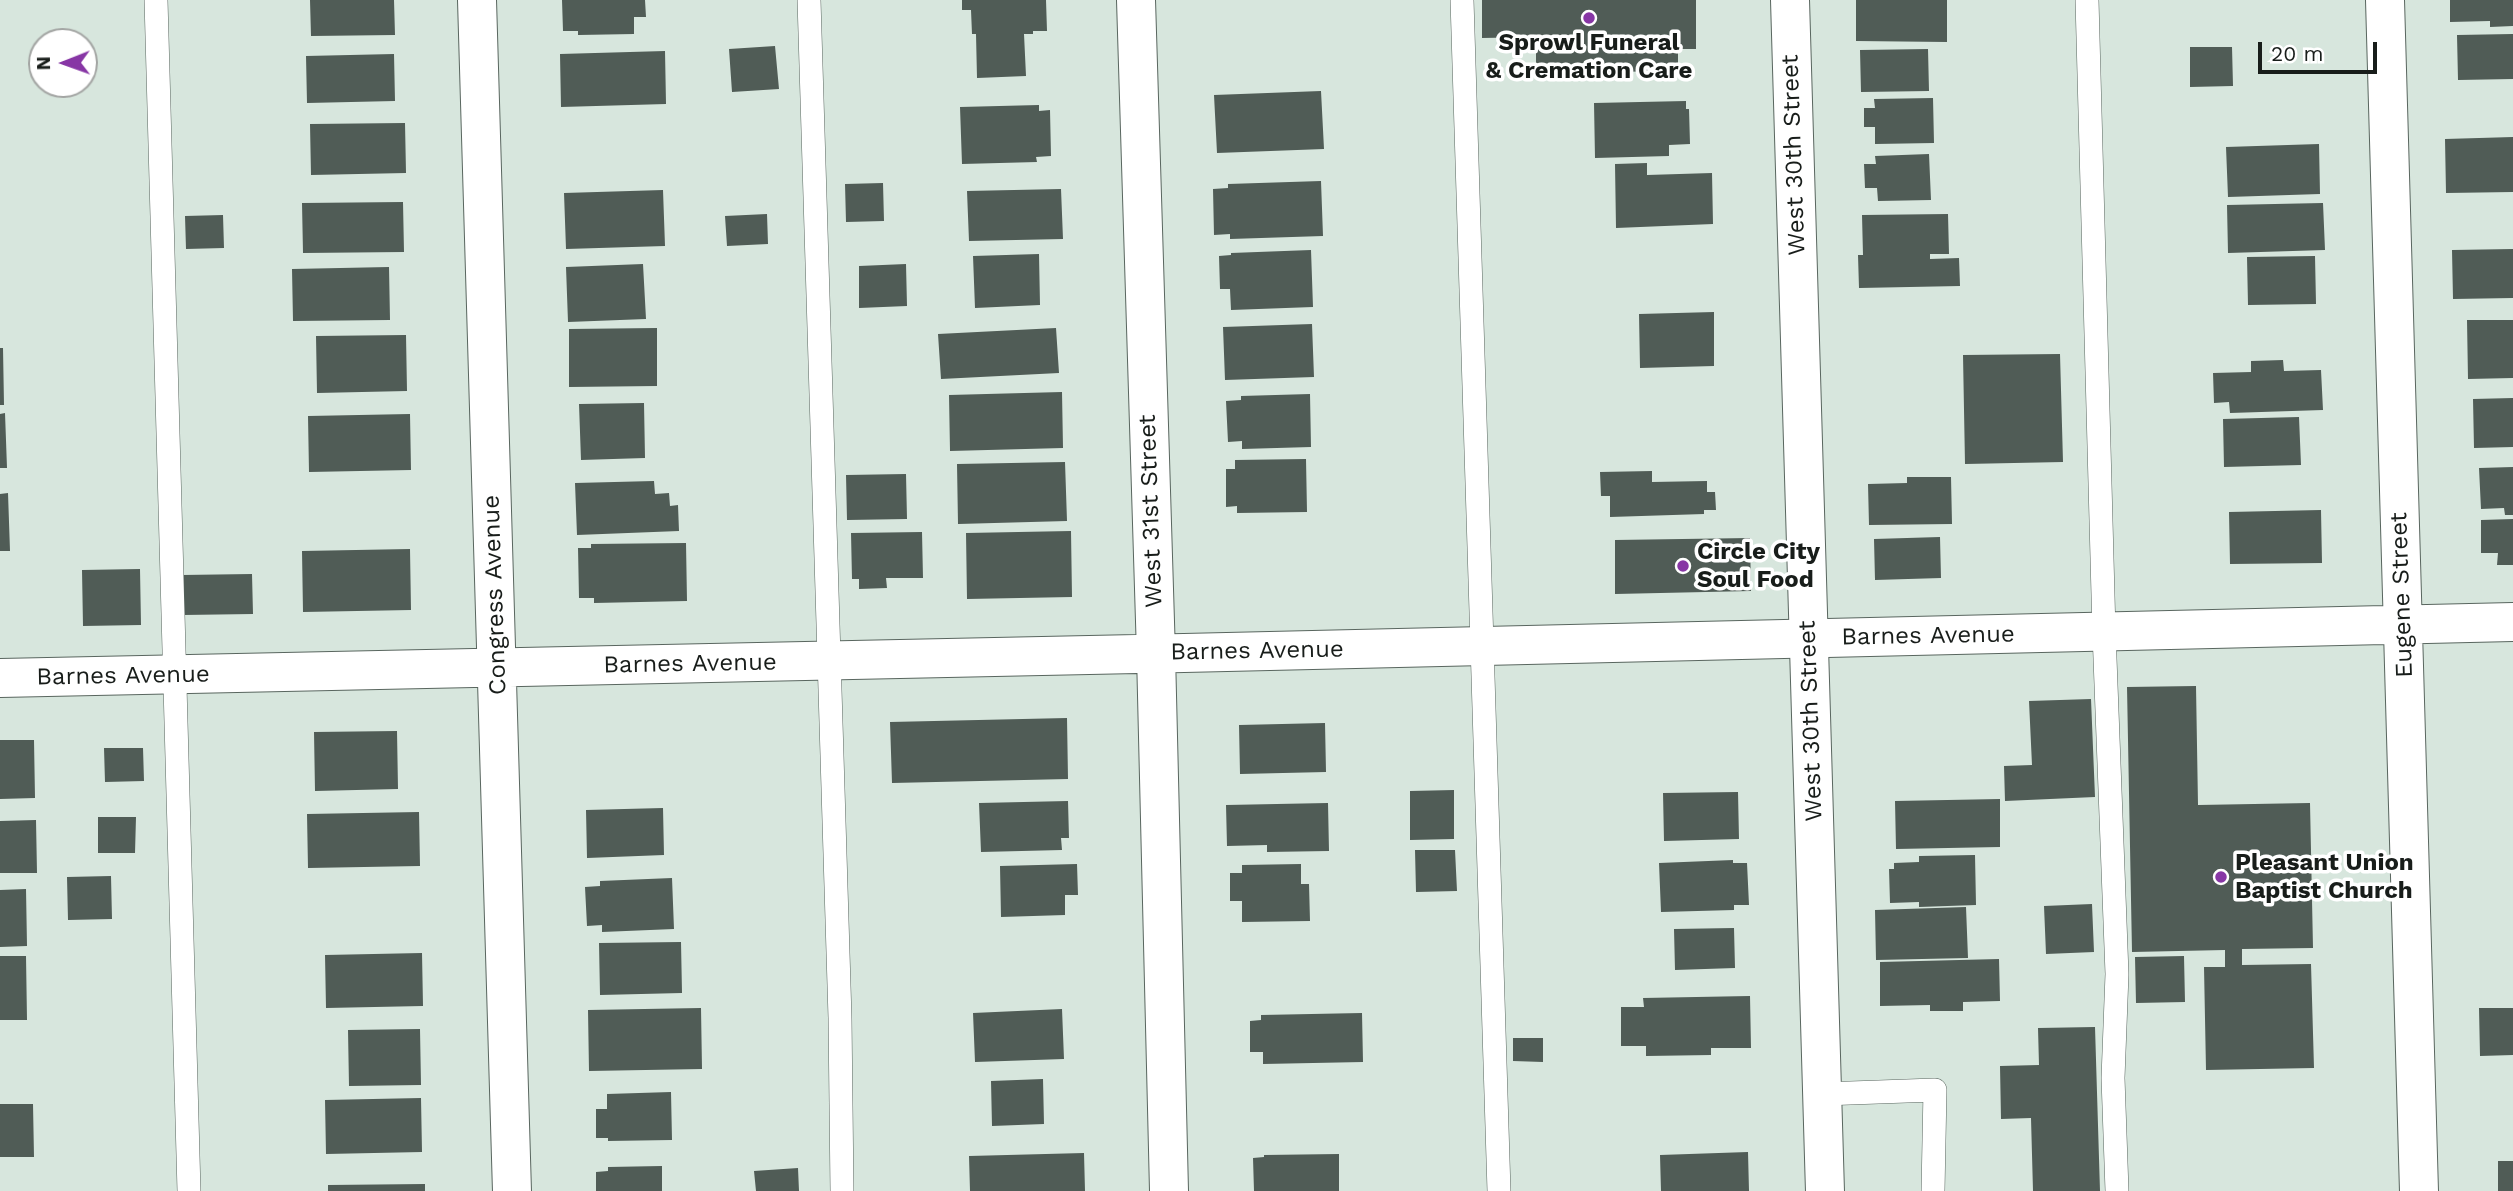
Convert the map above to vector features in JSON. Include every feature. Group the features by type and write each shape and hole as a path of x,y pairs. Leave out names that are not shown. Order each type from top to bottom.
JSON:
{"street":[{"name":"Congress Avenue","path":"477,0 513,1191"},
{"name":"West 31st Street","path":"1136,0 1169,1191"},
{"name":"West 30th Street","path":"1790,0 1825,1191"},
{"name":"Eugene Street","path":"2385,0 2419,1191"},
{"name":"Barnes Avenue","path":"0,678 2513,622"}],"lane":[{"path":"156,0 189,1191"},
{"path":"809,0 827,661 840,1018 842,1191"},
{"path":"1462,0 1499,1191"},
{"path":"2087,0 2104,632 2117,974 2113,1078 2117,1191"},
{"path":"1822,1094 1935,1090 1933,1191"}],"building":[{"path":"310,0 394,0 395,35 311,36"},
{"path":"562,0 645,0 646,17 634,17 634,34 578,35 578,31 563,31"},
{"path":"962,0 1046,0 1047,31 1024,34 1026,76 977,78 976,34 972,34 971,10 962,10"},
{"name":"Sprowl Funeral & Cremation Care","path":"1482,0 1696,0 1696,49 1678,49 1678,71 1536,73 1536,37 1482,38"},
{"path":"1856,0 1947,0 1947,42 1856,41"},
{"path":"2450,0 2513,0 2513,26 2490,27 2490,21 2450,22"},
{"path":"2513,34 2513,79 2458,80 2457,35"},
{"path":"775,46 779,89 732,92 729,49"},
{"path":"2190,47 2232,47 2233,86 2190,87"},
{"path":"1928,49 1929,91 1861,92 1860,50"},
{"path":"665,51 666,104 561,107 560,54"},
{"path":"394,54 395,101 307,103 306,56"},
{"path":"1321,91 1324,149 1217,153 1214,95"},
{"path":"1933,98 1934,143 1875,144 1875,127 1864,127 1864,108 1875,108 1874,99"},
{"path":"1686,101 1686,109 1689,109 1690,144 1669,145 1669,156 1595,158 1594,103"},
{"path":"1039,105 1039,111 1050,110 1051,156 1036,157 1037,162 962,164 960,107"},
{"path":"405,123 406,173 311,175 310,124"},
{"path":"2513,137 2513,192 2446,193 2445,139"},
{"path":"2319,144 2320,194 2228,197 2226,147"},
{"path":"1929,154 1931,200 1878,201 1877,188 1865,188 1864,164 1876,164 1875,156"},
{"path":"1647,163 1647,175 1712,173 1713,224 1616,228 1615,164"},
{"path":"1321,181 1323,236 1230,239 1230,234 1214,235 1213,189 1228,188 1228,184"},
{"path":"883,183 884,221 846,222 845,184"},
{"path":"1061,189 1063,239 969,241 967,191"},
{"path":"663,190 665,246 566,249 564,193"},
{"path":"403,202 404,252 303,253 302,203"},
{"path":"2323,203 2325,250 2228,253 2227,205"},
{"path":"767,214 768,244 727,246 725,216"},
{"path":"1948,214 1949,254 1930,254 1930,259 1959,258 1960,286 1859,288 1858,255 1863,255 1862,215"},
{"path":"223,215 224,248 186,249 185,216"},
{"path":"2513,249 2513,298 2453,299 2452,250"},
{"path":"1311,250 1313,307 1231,310 1230,289 1220,289 1219,256 1231,253"},
{"path":"1039,254 1040,305 975,308 973,256"},
{"path":"2315,256 2316,304 2248,305 2247,257"},
{"path":"643,264 646,319 568,322 566,267"},
{"path":"906,264 907,306 859,308 859,266"},
{"path":"389,267 390,320 293,321 292,269"},
{"path":"1714,312 1714,366 1640,368 1639,314"},
{"path":"2467,320 2513,320 2513,378 2468,379"},
{"path":"1312,324 1314,377 1225,380 1223,327"},
{"path":"657,328 657,386 569,387 569,329"},
{"path":"1056,328 1059,373 941,379 938,334"},
{"path":"406,335 407,391 317,393 316,336"},
{"path":"0,348 3,348 4,405 0,405"},
{"path":"2060,354 2063,462 1965,464 1963,355"},
{"path":"2283,360 2284,371 2321,370 2323,410 2230,413 2229,402 2214,403 2213,373 2251,372 2251,361"},
{"path":"1062,392 1063,448 950,451 949,395"},
{"path":"1310,394 1311,447 1242,449 1242,441 1228,442 1226,401 1241,400 1241,396"},
{"path":"2513,398 2513,447 2474,448 2473,399"},
{"path":"644,403 645,458 581,460 579,404"},
{"path":"5,413 7,468 0,468 0,414"},
{"path":"410,414 411,470 309,472 308,416"},
{"path":"2299,417 2301,465 2224,467 2223,419"},
{"path":"1306,459 1307,512 1237,513 1237,506 1226,507 1226,469 1235,469 1235,460"},
{"path":"1065,462 1067,521 958,524 957,464"},
{"path":"2513,467 2513,515 2505,515 2504,508 2481,509 2479,468"},
{"path":"1652,471 1652,482 1707,481 1707,492 1715,492 1716,510 1704,510 1704,514 1610,517 1610,496 1601,496 1600,472"},
{"path":"906,474 907,519 847,520 846,475"},
{"path":"1907,477 1951,477 1952,524 1869,525 1868,484 1907,483"},
{"path":"654,481 655,494 669,493 670,506 678,505 679,531 577,535 575,483"},
{"path":"8,493 10,551 0,551 0,494"},
{"path":"2321,510 2322,563 2230,564 2229,512"},
{"path":"2513,519 2513,565 2497,565 2498,553 2481,553 2481,520"},
{"path":"1071,531 1072,597 967,599 966,533"},
{"path":"922,532 923,578 886,578 887,588 859,589 859,579 852,579 851,533"},
{"path":"1940,537 1941,578 1875,580 1874,539"},
{"name":"Circle City Soul Food","path":"1750,538 1751,591 1615,594 1615,540"},
{"path":"686,543 687,601 594,603 594,598 579,598 578,548 591,548 591,544"},
{"path":"410,549 411,610 303,612 302,551"},
{"path":"140,569 141,625 83,626 82,570"},
{"path":"252,574 253,614 183,615 182,575"},
{"name":"Pleasant Union Baptist Church","path":"2196,686 2198,805 2310,803 2313,948 2242,949 2242,965 2311,964 2314,1068 2206,1070 2204,967 2225,967 2225,950 2132,952 2127,687"},
{"path":"2091,699 2095,797 2005,801 2004,766 2032,765 2029,701"},
{"path":"1067,718 1068,779 892,783 890,722"},
{"path":"1325,723 1326,772 1240,774 1239,725"},
{"path":"397,731 398,789 315,791 314,732"},
{"path":"0,740 34,740 35,798 0,799"},
{"path":"104,748 143,748 144,781 105,782"},
{"path":"1454,790 1454,839 1410,840 1410,791"},
{"path":"1738,792 1739,839 1664,841 1663,793"},
{"path":"2000,799 2000,847 1896,849 1895,801"},
{"path":"1068,801 1069,838 1061,838 1062,850 981,852 979,803"},
{"path":"1328,803 1329,851 1267,852 1267,845 1227,846 1226,805"},
{"path":"663,808 664,855 587,858 586,810"},
{"path":"419,812 420,866 308,868 307,814"},
{"path":"98,817 136,817 135,853 98,853"},
{"path":"36,820 37,873 0,873 0,821"},
{"path":"1415,850 1455,850 1457,891 1416,892"},
{"path":"1975,855 1976,905 1919,907 1919,902 1890,903 1889,869 1894,869 1894,863 1919,862 1919,856"},
{"path":"1733,860 1733,863 1747,863 1749,905 1734,905 1734,910 1661,912 1659,863"},
{"path":"1077,864 1078,895 1065,895 1065,915 1001,917 1000,866"},
{"path":"1301,864 1301,884 1309,884 1310,921 1242,922 1242,901 1230,901 1230,873 1242,873 1242,865"},
{"path":"111,876 112,919 68,920 67,877"},
{"path":"672,878 674,929 602,932 602,925 587,926 585,887 600,886 600,881"},
{"path":"26,889 27,946 0,947 0,890"},
{"path":"2092,904 2094,952 2046,954 2044,906"},
{"path":"1966,907 1968,958 1876,960 1875,910"},
{"path":"1734,928 1735,968 1675,970 1674,929"},
{"path":"681,942 682,993 600,995 599,943"},
{"path":"422,953 423,1006 326,1008 325,955"},
{"path":"0,956 26,956 27,1020 0,1020"},
{"path":"2184,956 2185,1002 2136,1003 2135,957"},
{"path":"1999,959 2000,1001 1963,1002 1963,1011 1930,1011 1930,1005 1880,1006 1880,962"},
{"path":"1750,996 1751,1048 1711,1048 1711,1055 1646,1056 1646,1046 1621,1046 1621,1007 1644,1007 1643,998"},
{"path":"701,1008 702,1069 589,1071 588,1010"},
{"path":"2479,1008 2513,1008 2513,1055 2480,1056"},
{"path":"1062,1009 1064,1059 975,1062 973,1013"},
{"path":"1362,1013 1363,1062 1263,1064 1263,1052 1250,1052 1250,1021 1261,1020 1261,1015"},
{"path":"2095,1027 2100,1191 2033,1191 2031,1118 2001,1119 2000,1066 2039,1065 2038,1028"},
{"path":"420,1029 421,1085 349,1086 348,1030"},
{"path":"1513,1038 1543,1038 1543,1062 1513,1061"},
{"path":"1043,1079 1044,1124 992,1126 991,1081"},
{"path":"671,1092 672,1140 608,1141 608,1138 596,1138 596,1109 607,1109 607,1094"},
{"path":"421,1098 422,1152 326,1154 325,1100"},
{"path":"0,1104 33,1104 34,1157 0,1157"},
{"path":"1748,1152 1749,1191 1661,1191 1660,1155"},
{"path":"1084,1153 1085,1191 970,1191 969,1156"},
{"path":"1339,1154 1339,1191 1254,1191 1253,1158 1264,1155"},
{"path":"2498,1161 2513,1161 2513,1191 2498,1191"},
{"path":"662,1166 662,1191 596,1191 596,1172 608,1171 608,1167"},
{"path":"798,1168 799,1191 756,1191 754,1171"},
{"path":"425,1184 425,1191 328,1191 328,1185"}],"place":[{"name":"Sprowl Funeral & Cremation Care","path":"1589,18"},
{"name":"Circle City Soul Food","path":"1683,566"},
{"name":"Pleasant Union Baptist Church","path":"2221,877"}]}
